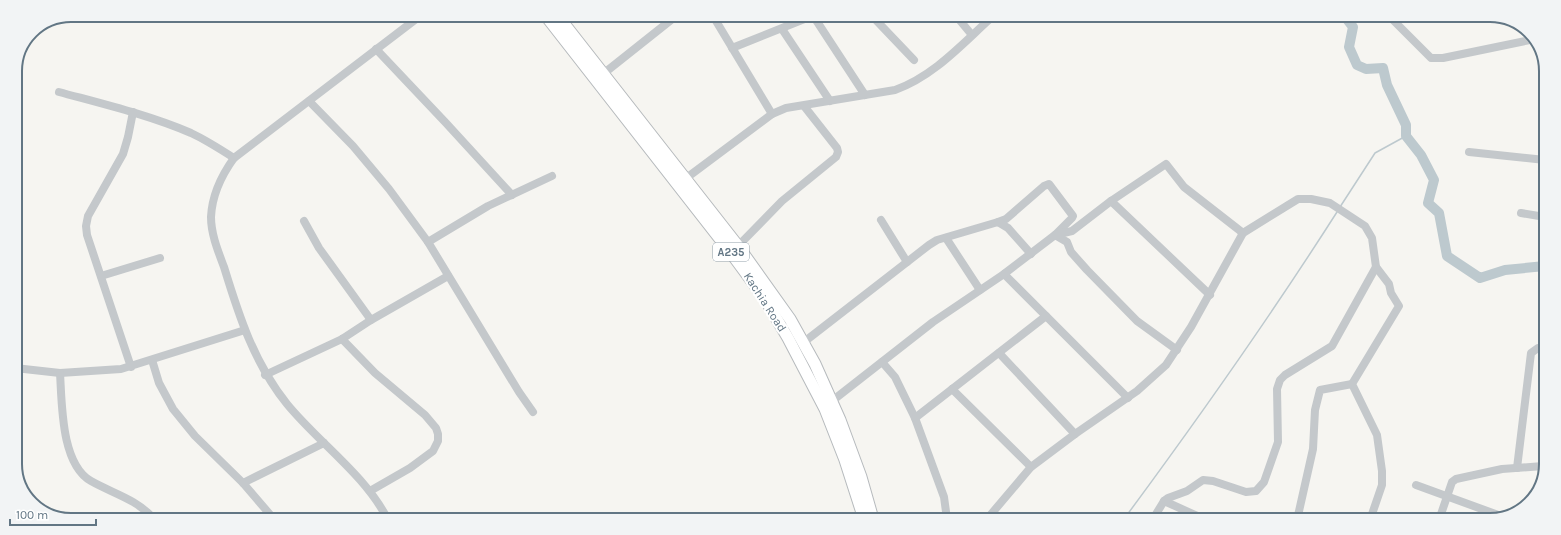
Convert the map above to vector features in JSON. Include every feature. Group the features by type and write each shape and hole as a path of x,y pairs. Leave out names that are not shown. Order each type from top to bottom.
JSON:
{"highway":[{"name":"Kachia Road","path":"551,22 732,253 765,299 788,338 825,410 845,460 862,513"},
{"name":"Kachia Road","path":"563,22 774,294 804,342 832,401 861,477 871,513"}],"street":[{"path":"384,513 370,491 288,406 265,375 245,330 212,232 211,217 217,187 224,172 234,158 412,22"},
{"path":"603,74 668,22"},
{"path":"717,22 772,114"},
{"path":"732,48 799,22"},
{"path":"817,22 865,95"},
{"path":"878,22 914,60"},
{"path":"961,22 972,35"},
{"path":"685,178 772,114 786,108 895,90 909,85 931,72 986,22"},
{"path":"1395,22 1431,58 1443,58 1528,40"},
{"path":"782,29 830,101"},
{"path":"376,49 512,195"},
{"path":"59,92 133,112 191,133 216,146 234,158"},
{"path":"309,101 353,146 389,189 428,242 519,392 533,412"},
{"path":"738,246 782,201 836,157 838,152 837,148 804,106"},
{"path":"130,367 86,226 88,216 123,154 133,112"},
{"path":"1469,152 1539,159"},
{"path":"1055,235 1072,231 1111,201 1166,164 1184,187 1244,233"},
{"path":"428,242 488,206 552,176"},
{"path":"804,342 929,245 937,240 1006,219 1044,186 1049,184 1073,216 1055,235 1031,254 934,322 832,401"},
{"path":"992,513 1031,467 1075,434 1128,398 1166,365 1177,350 1210,295 1244,233 1298,199 1311,199 1330,203 1365,226 1372,238 1376,267 1389,284 1391,293 1399,306 1352,384 1320,390 1315,410 1313,449 1298,513"},
{"path":"1111,201 1210,295"},
{"path":"1521,213 1539,216"},
{"path":"881,220 907,262"},
{"path":"304,221 319,248 371,320"},
{"path":"998,222 1008,228 1031,254"},
{"path":"1055,235 1067,242 1071,252 1138,321 1177,350"},
{"path":"946,238 980,290"},
{"path":"101,276 160,258"},
{"path":"1157,513 1164,501 1174,495 1186,491 1203,480 1214,481 1246,492 1256,491 1264,482 1278,442 1277,389 1280,380 1285,375 1332,346 1376,267"},
{"path":"1004,274 1128,398"},
{"path":"265,375 342,340 371,320 448,276"},
{"path":"915,418 1046,316"},
{"path":"22,369 60,373 110,371 130,367 245,330"},
{"path":"342,340 375,373 425,415 436,428 438,434 438,441 433,451 410,468 370,491"},
{"path":"1517,468 1531,353 1539,348"},
{"path":"999,353 1075,434"},
{"path":"152,360 159,383 173,409 195,436 243,483 269,513"},
{"path":"882,362 896,377 915,418 944,497 946,513"},
{"path":"60,373 63,412 70,453 79,471 90,481 131,501 147,513"},
{"path":"1352,384 1377,435 1382,471 1382,485 1372,513"},
{"path":"952,390 1031,467"},
{"path":"243,483 324,443"},
{"path":"1441,513 1452,482 1456,479 1502,468 1539,466"},
{"path":"1416,485 1488,513"},
{"path":"1164,501 1191,513"}],"waterway":[{"path":"1349,22 1353,27 1349,47 1357,65 1366,69 1383,68 1387,85 1406,125 1406,136 1421,155 1434,180 1428,203 1439,213 1447,256 1480,278 1505,270 1539,267"},
{"path":"1340,207 1375,153 1406,136"},
{"path":"1128,513 1233,367 1337,212"}]}
